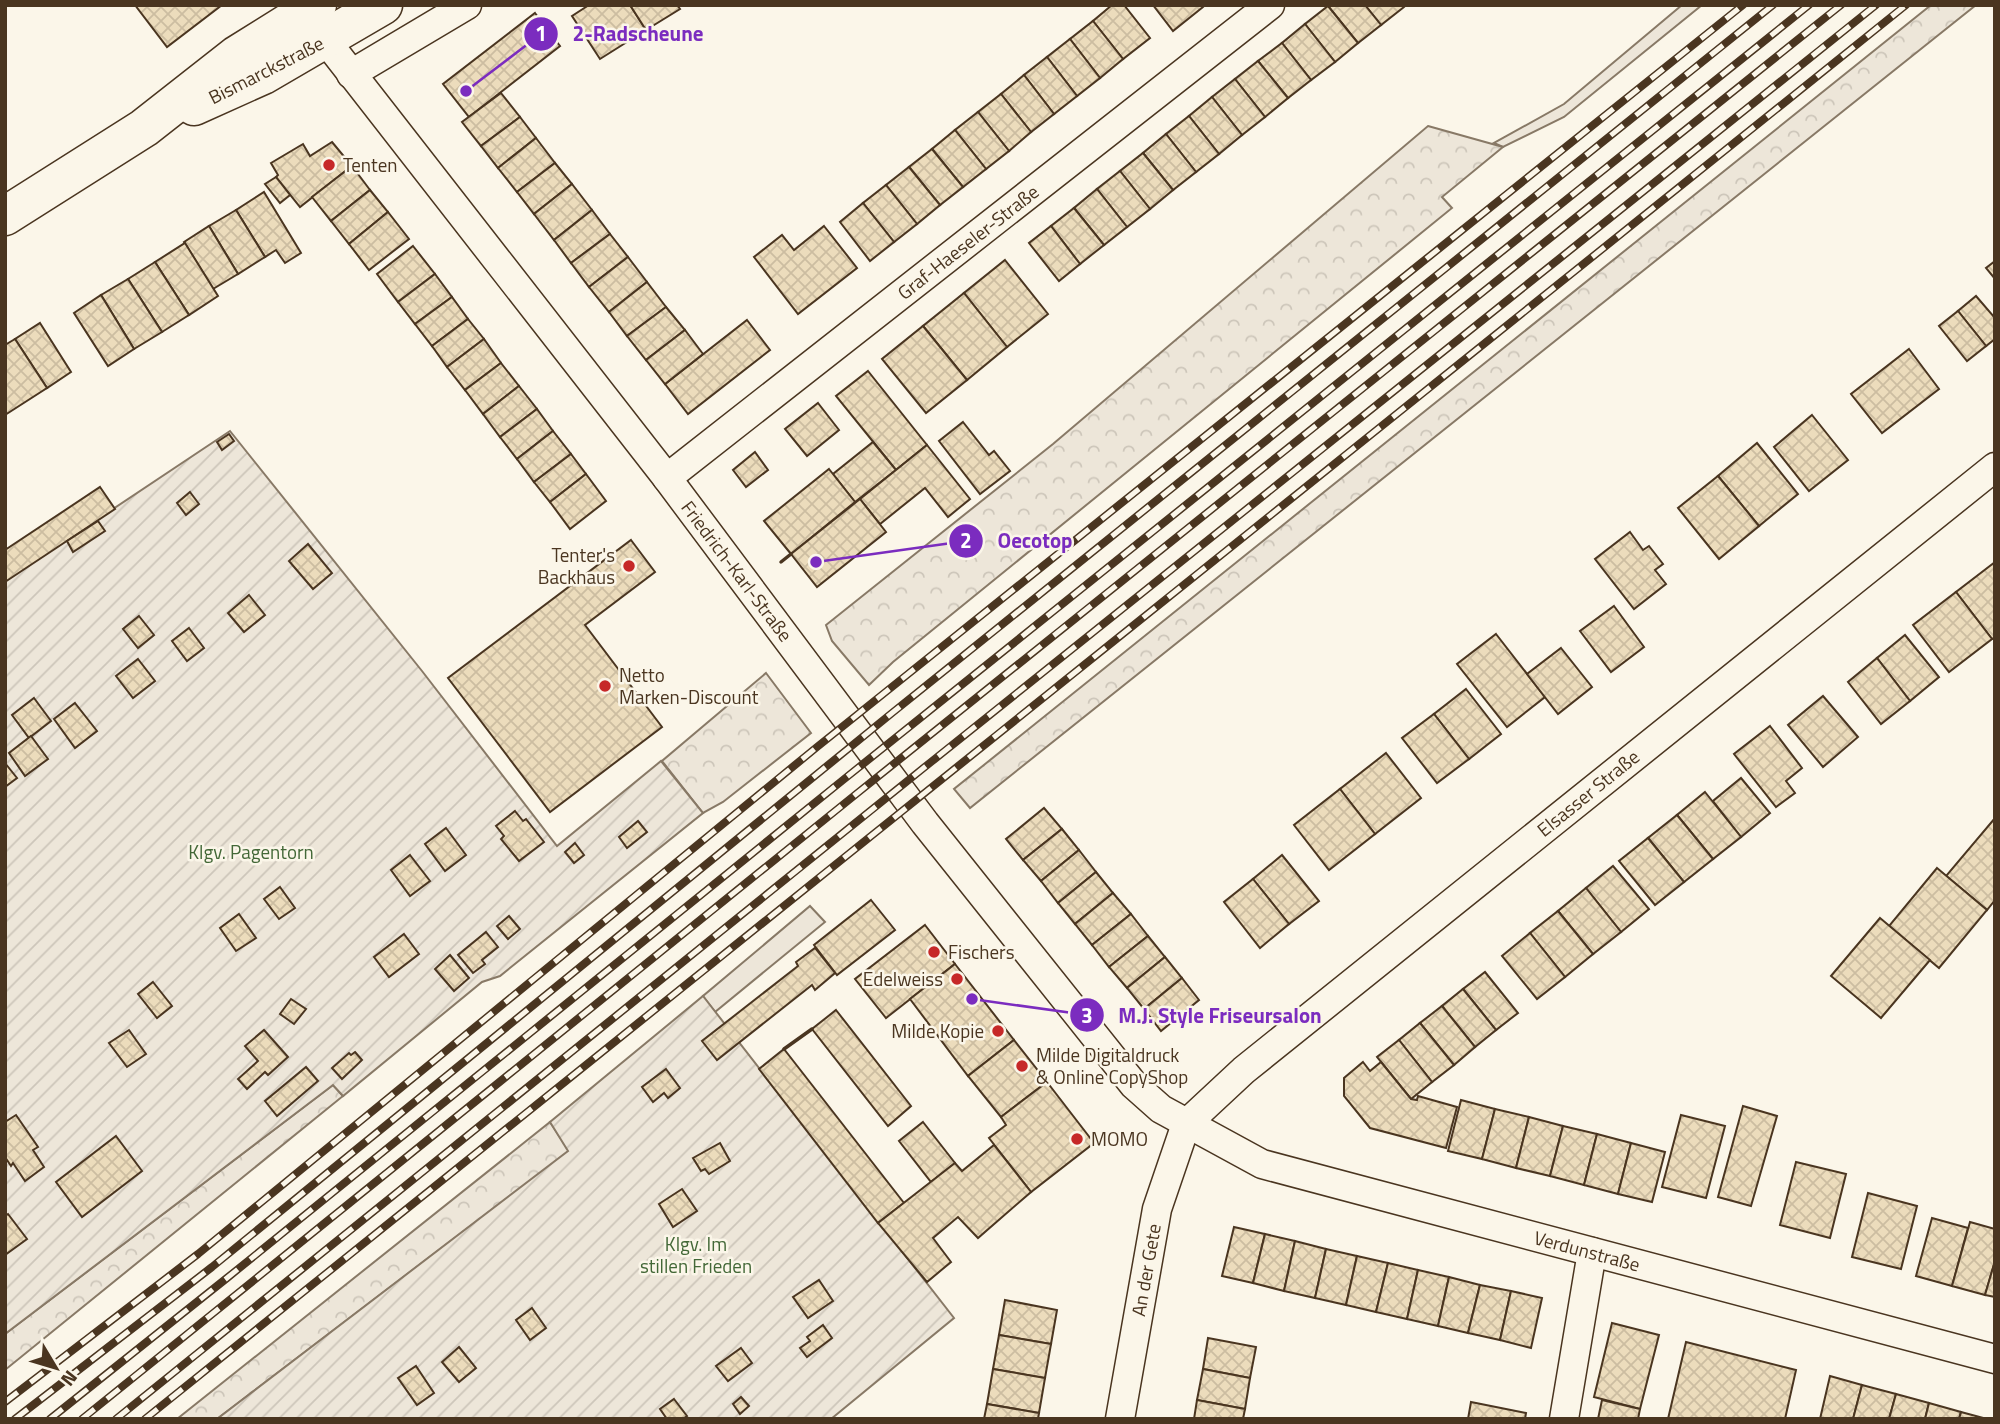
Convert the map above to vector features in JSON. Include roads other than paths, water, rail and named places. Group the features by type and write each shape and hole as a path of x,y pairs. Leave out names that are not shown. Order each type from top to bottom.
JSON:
{"main road":[{"name":"Bismarckstraße","path":"5,216 144,128 237,55 312,16 383,5"}],"street":[{"path":"361,68 467,5"},
{"name":"Graf-Haeseler-Straße","path":"667,478 1270,5"},
{"name":"Friedrich-Karl-Straße","path":"312,16 361,68 925,823 1126,1075 1161,1109 1186,1124"},
{"name":"Elsasser Straße","path":"1186,1124 1244,1070 1995,467"},
{"name":"Verdunstraße","path":"1186,1124 1262,1164 1995,1359"},
{"name":"An der Gete","path":"1120,1419 1157,1209 1186,1124"},
{"path":"1564,1419 1592,1252"}],"railway":[{"path":"5,1402 198,1254 817,747 1743,5"},
{"path":"15,1419 212,1267 892,713 1773,5"},
{"path":"50,1419 1809,5"},
{"path":"82,1419 1841,5"},
{"path":"116,1419 1876,5"},
{"path":"145,1419 1906,5"}],"place":[{"name":"2-Radscheune","path":"466,91"},
{"name":"Tenten","path":"329,165"},
{"name":"Oecotop","path":"816,562"},
{"name":"Tenter's Backhaus","path":"629,566"},
{"name":"Netto Marken-Discount","path":"605,686"},
{"name":"Fischers","path":"934,952"},
{"name":"Edelweiss","path":"957,979"},
{"name":"M.J. Style Friseursalon","path":"972,999"},
{"name":"Milde Kopie","path":"998,1031"},
{"name":"Milde Digitaldruck & Online CopyShop","path":"1022,1066"},
{"name":"MOMO","path":"1077,1139"}],"park label":[{"name":"Klgv. Pagentorn","path":"251,852"},
{"name":"Klgv. Im stillen Frieden","path":"696,1255"}]}
